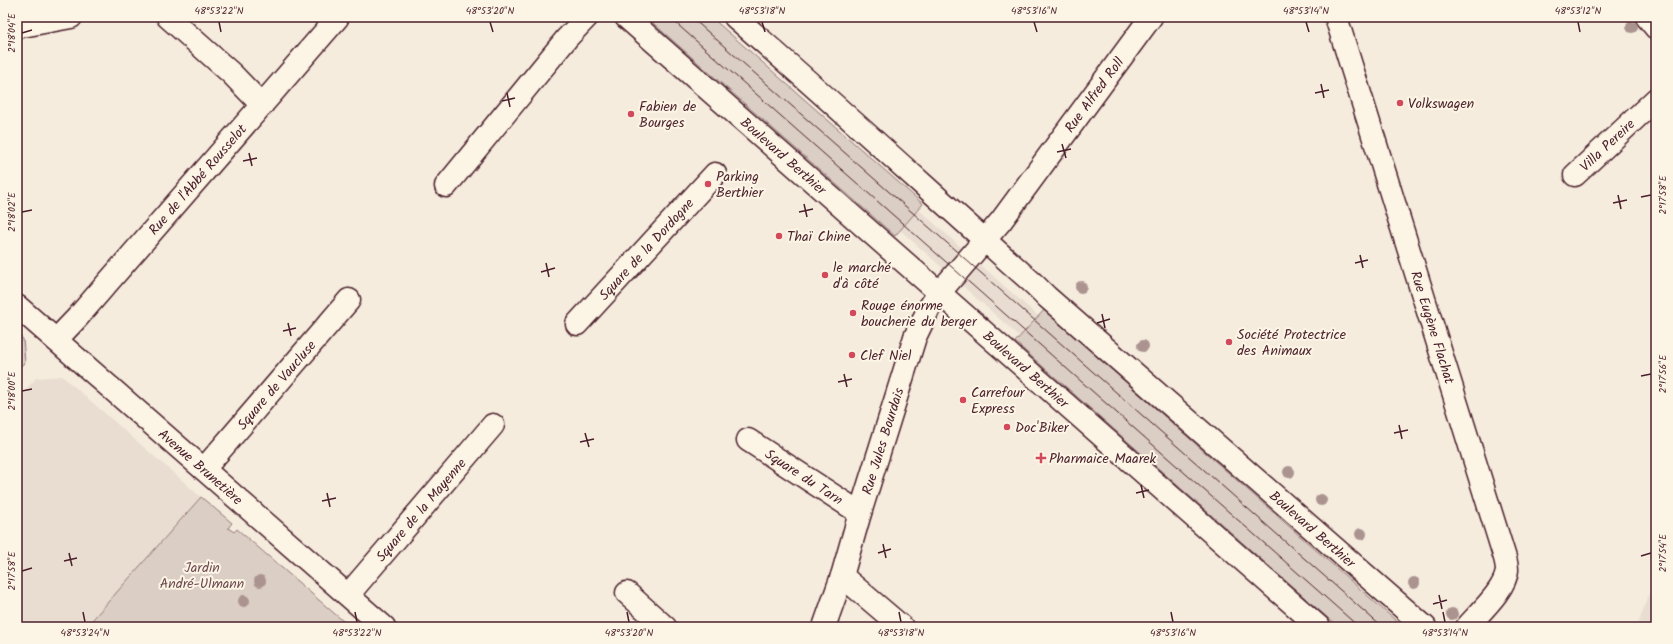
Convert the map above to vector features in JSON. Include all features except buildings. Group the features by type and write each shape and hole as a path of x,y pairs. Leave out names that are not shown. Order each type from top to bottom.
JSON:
{"street":[{"path":"17,27 71,17"},
{"path":"168,17 232,74 262,105"},
{"name":"Rue de l'Abbé Rousselot","path":"56,340 77,318 338,17"},
{"path":"446,186 587,17"},
{"name":"Boulevard Berthier","path":"626,17 1319,627"},
{"name":"Boulevard Berthier","path":"735,17 858,125 1035,285 1047,298 1425,627"},
{"name":"Rue Alfred Roll","path":"962,267 1012,206 1151,17"},
{"name":"Rue Eugène Flachat","path":"1336,17 1505,558 1507,571 1500,589 1467,627"},
{"path":"1646,17 1656,28"},
{"name":"Villa Pereire","path":"1575,175 1656,99"},
{"name":"Square de la Dordogne","path":"577,324 715,174"},
{"name":"Rue Jules Bourdais","path":"824,627 842,576 914,337 929,308 939,293 962,267"},
{"name":"Square de Vaucluse","path":"204,469 349,300"},
{"name":"Avenue Brunetière","path":"17,306 384,627"},
{"name":"Square de la Mayenne","path":"348,595 493,425"},
{"name":"Square du Tarn","path":"748,440 860,513"},
{"path":"842,576 902,627"},
{"path":"627,593 665,627"}],"shaded area":[{"path":"918,209 1038,316 1020,337 900,230"},
{"path":"62,376 201,497 86,627 23,627 17,623 17,400 36,378"},
{"path":"1656,576 1656,627 1637,627"}],"green space":[{"path":"646,17 711,17 923,204 895,236"},
{"path":"1044,310 1403,627 1338,627 1015,342"},
{"path":"17,334 23,339 25,362 17,370"},
{"name":"Jardin André-Ulmann","path":"201,497 232,523 228,528 234,532 237,529 350,627 86,627"}],"tram line":[{"path":"669,17 1359,627"},
{"path":"691,17 1382,627"}],"place":[{"name":"Volkswagen","path":"1400,103"},
{"name":"Fabien de Bourges","path":"631,114"},
{"name":"Parking Berthier","path":"708,184"},
{"name":"Thaï Chine","path":"779,236"},
{"name":"le marché d'à côté","path":"825,275"},
{"name":"Rouge énorme boucherie du berger","path":"853,313"},
{"name":"Société Protectrice des Animaux","path":"1229,342"},
{"name":"Clef Niel","path":"852,355"},
{"name":"Carrefour Express","path":"963,400"},
{"name":"Doc'Biker","path":"1007,427"},
{"name":"Pharmaice Maarek","path":"1041,458"}]}
